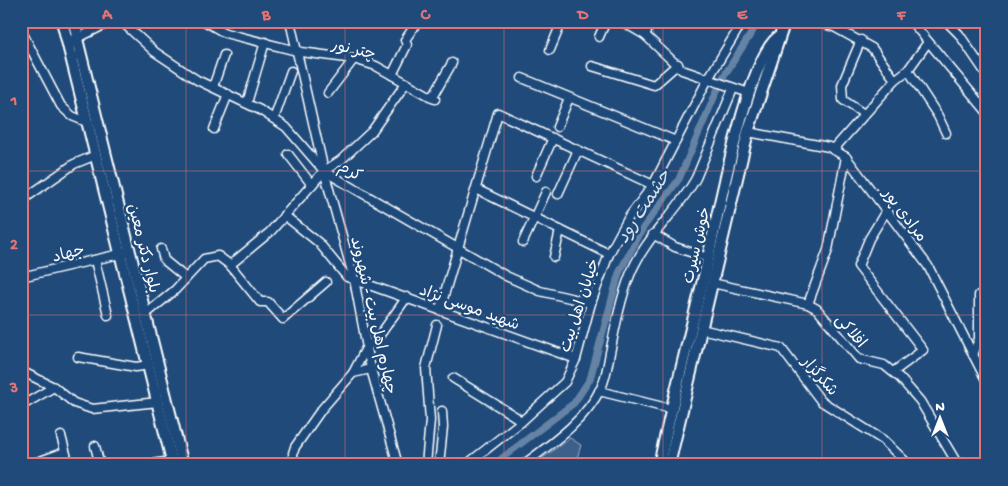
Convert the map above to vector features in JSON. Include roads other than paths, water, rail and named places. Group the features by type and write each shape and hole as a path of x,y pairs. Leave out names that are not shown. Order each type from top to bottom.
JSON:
{"main road":[{"path":"62,21 74,39"},
{"path":"74,39 76,21"},
{"name":"خوش سیرت","path":"664,462 701,329 748,132 776,47 777,38 785,21"},
{"name":"خوش سیرت","path":"664,462 671,409 749,93 770,44 777,38"},
{"name":"بلوار دکتر معین","path":"74,39 88,123 96,155 146,314 183,465"},
{"name":"بلوار دکتر معین","path":"74,39 126,252 148,365 173,463"}],"street":[{"path":"76,21 85,31 99,28"},
{"path":"74,39 112,21"},
{"name":"کرم","path":"122,21 155,52 197,80 247,103 286,127 324,171 506,276 540,291 591,303"},
{"name":"چتر نور","path":"204,21 225,33 296,51 354,59 376,66 433,98 452,64"},
{"name":"چهارم اهل بیت - شهروند","path":"290,21 324,171 354,279 371,369 398,465"},
{"path":"392,75 407,45 405,40 418,21"},
{"path":"550,50 562,21"},
{"path":"599,37 606,21"},
{"path":"621,21 644,34 678,64 682,70 749,93"},
{"path":"644,34 652,21"},
{"name":"خیابان اهل بیت","path":"466,465 521,422 565,382 576,359 591,303 609,254 629,217 653,185 743,21"},
{"path":"813,21 836,24 861,40 872,48 895,80"},
{"path":"911,21 987,112"},
{"path":"946,21 958,34 987,75"},
{"path":"21,30 61,106 72,116 88,123"},
{"path":"861,40 842,85 843,100 864,114"},
{"path":"247,103 265,42"},
{"path":"833,150 895,80 908,70 928,42"},
{"path":"213,88 224,55"},
{"path":"328,93 354,59"},
{"path":"592,66 654,85 678,64"},
{"path":"908,70 938,116 946,133"},
{"path":"274,119 291,71"},
{"path":"522,78 676,141"},
{"path":"230,265 270,232 324,171 341,160 372,131 406,83"},
{"path":"523,465 570,429 599,391 604,381 618,315 630,274 653,234 690,191 731,88"},
{"path":"214,129 228,94"},
{"path":"558,127 569,98"},
{"path":"440,309 457,247 476,189 486,147 498,112 653,185"},
{"name":"مرادی پور","path":"748,132 829,147 846,157 928,266 987,382"},
{"path":"536,176 553,138"},
{"path":"558,194 578,150"},
{"path":"288,154 312,185"},
{"path":"21,201 74,164 96,155"},
{"path":"808,304 828,250 846,157"},
{"path":"476,189 609,254"},
{"path":"523,242 546,192"},
{"path":"886,211 868,239 858,266 923,350 893,372"},
{"path":"284,215 319,243 347,277 354,279"},
{"path":"554,257 560,230"},
{"path":"653,234 675,247 708,258"},
{"path":"161,249 164,260 186,278"},
{"name":"جهاد","path":"21,278 126,252"},
{"path":"146,314 175,290 204,259 218,256 230,265 260,302 268,302 283,319 326,282"},
{"path":"95,260 108,315"},
{"name":"شهید موسی نژاد","path":"354,279 576,359"},
{"name":"افلاکی","path":"712,283 808,304 817,309 859,359 884,365 920,401 958,465"},
{"path":"973,355 979,339 980,296 984,292 987,295"},
{"path":"294,465 293,453 295,446 321,410 353,373 366,348 377,339 407,297"},
{"path":"426,465 430,420 426,368 436,325"},
{"name":"شکرگزار","path":"701,329 781,348 822,401 883,440 910,465"},
{"path":"78,357 136,367 148,365"},
{"path":"353,373 371,369"},
{"path":"21,371 54,387 74,404 92,409 158,402"},
{"path":"453,378 521,422"},
{"path":"23,402 54,387"},
{"path":"599,391 671,409"},
{"path":"439,465 443,427 442,410"},
{"path":"61,436 69,465"},
{"path":"94,446 100,465"},
{"path":"29,465 65,452"},
{"path":"144,465 173,463"}],"waterway":[{"name":"حشمت رود","path":"493,465 574,403 590,379 619,273 643,228 679,179 722,79 759,21"}]}
